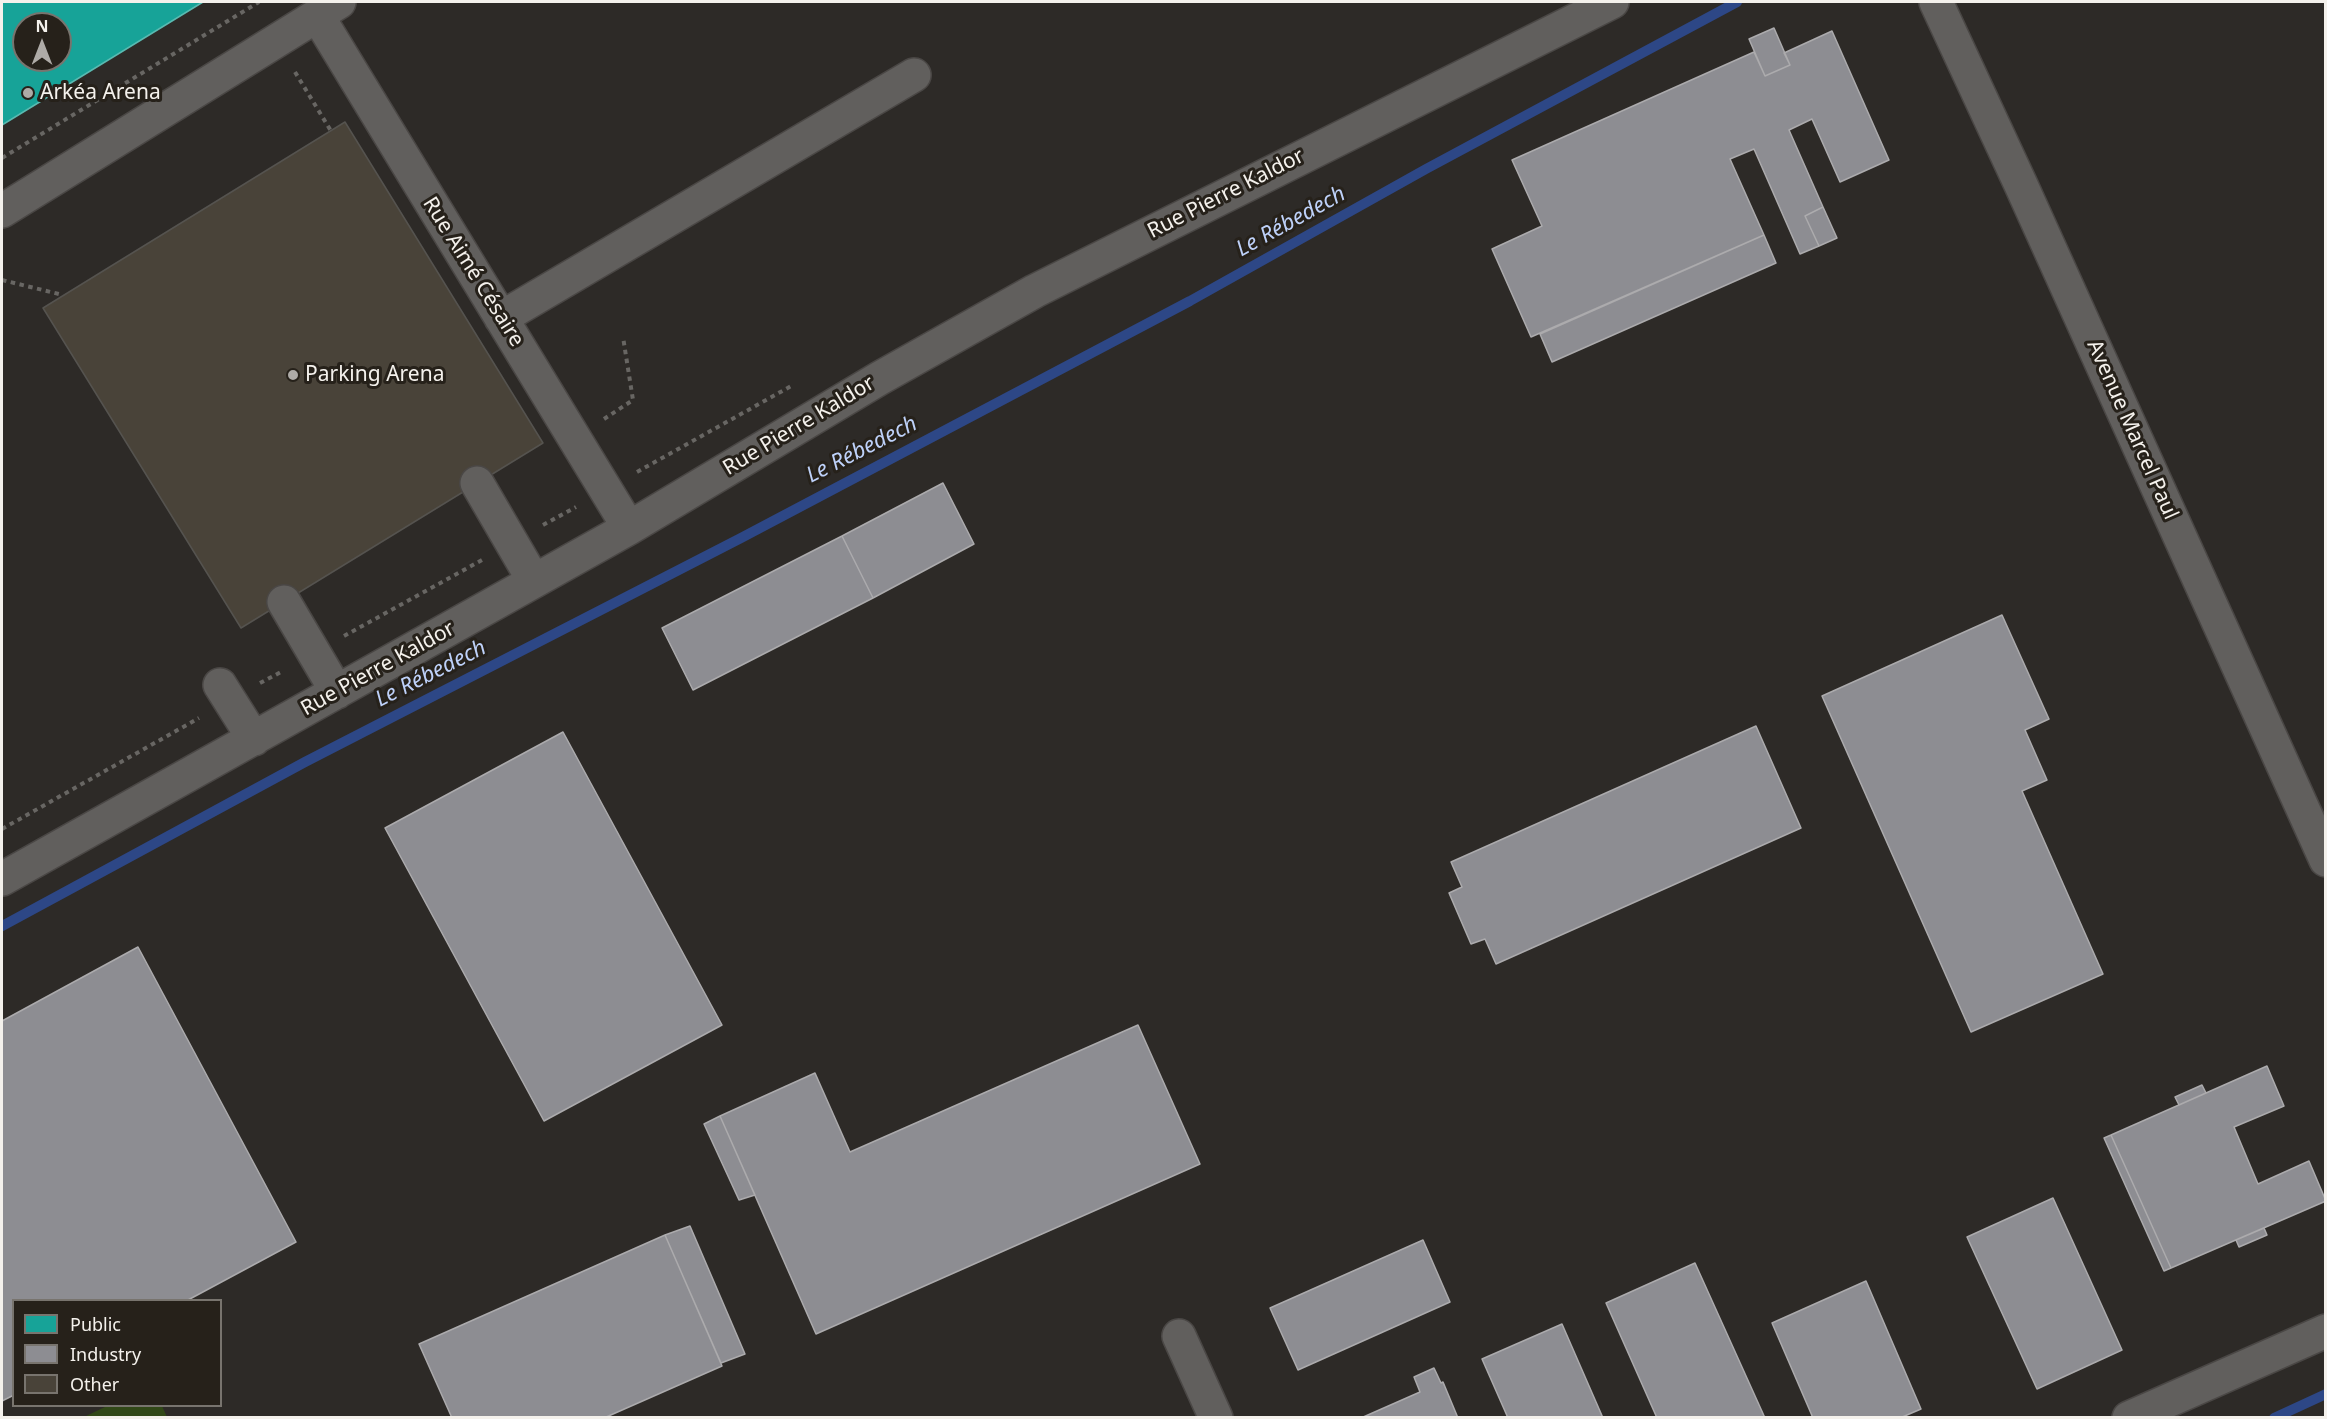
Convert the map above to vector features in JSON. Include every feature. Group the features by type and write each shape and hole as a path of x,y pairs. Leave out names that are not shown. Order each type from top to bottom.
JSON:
{"street":[{"name":"Rue Pierre Kaldor","path":"2,879 629,528 880,378 1035,291 1612,2"},
{"name":"Avenue Marcel Paul","path":"1936,2 2026,195 2325,860"},
{"name":"Rue Aimé Césaire","path":"328,8 501,318 629,528"},
{"path":"2,211 328,8"},
{"path":"501,318 915,75"},
{"path":"477,483 534,581"},
{"path":"284,602 337,692"},
{"path":"220,685 254,739"},
{"path":"2129,1418 2325,1331"},
{"path":"1179,1336 1216,1418"}],"path":[{"path":"2,158 259,2"},
{"path":"295,72 331,131"},
{"path":"2,280 63,295"},
{"path":"596,424 633,400 623,337"}],"green space":[{"path":"105,1407 162,1407 167,1417 84,1417"}],"building: Public":[{"name":"Arkéa Arena","path":"2,2 203,2 2,125"}],"building: Industry":[{"path":"1774,28 1790,65 1765,76 1749,39"},
{"path":"1832,31 1889,160 1840,182 1812,119 1789,130 1823,207 1805,216 1819,246 1800,254 1754,149 1730,159 1764,235 1531,337 1492,249 1542,226 1512,160 1754,52 1765,76 1790,65 1784,53"},
{"path":"1823,207 1837,238 1819,246 1805,216"},
{"path":"1764,235 1776,263 1552,362 1540,334"},
{"path":"943,483 974,544 873,598 842,536"},
{"path":"842,536 873,598 693,690 662,628"},
{"path":"2002,615 2049,719 2025,730 2047,780 2022,791 2103,974 1971,1032 1822,696"},
{"path":"1756,726 1801,828 1496,964 1485,939 1471,944 1449,893 1462,887 1451,862"},
{"path":"563,732 722,1025 544,1121 385,828"},
{"path":"138,947 296,1242 190,1299 12,1299 12,1396 2,1401 2,1021"},
{"path":"1138,1025 1200,1164 816,1334 720,1116 815,1073 850,1152"},
{"path":"2267,1066 2284,1106 2234,1127 2258,1184 2309,1161 2326,1201 2171,1268 2111,1135"},
{"path":"2202,1085 2206,1093 2179,1105 2175,1097"},
{"path":"720,1116 755,1195 739,1200 704,1124"},
{"path":"2111,1135 2171,1268 2164,1271 2104,1138"},
{"path":"2053,1198 2122,1350 2037,1389 1967,1237"},
{"path":"690,1226 745,1354 721,1363 665,1235"},
{"path":"2264,1228 2267,1235 2239,1247 2236,1240"},
{"path":"665,1235 722,1366 604,1418 452,1418 419,1344"},
{"path":"1423,1240 1450,1302 1298,1370 1270,1308"},
{"path":"1695,1263 1765,1418 1657,1418 1606,1303"},
{"path":"1866,1281 1921,1409 1900,1418 1813,1418 1772,1323"},
{"path":"1562,1324 1603,1418 1508,1418 1482,1359"},
{"path":"1434,1368 1441,1383 1443,1382 1458,1418 1361,1418 1420,1392 1414,1377"}],"building: Other":[{"name":"Parking Arena","path":"345,122 543,443 241,628 43,308"}],"waterway":[{"name":"Le Rébedech","path":"2,926 305,762 741,538 1190,301 1426,169 1737,2"},
{"path":"2274,1418 2326,1394"}],"place":[{"name":"Arkéa Arena","path":"28,93"},
{"name":"Parking Arena","path":"293,375"}]}
